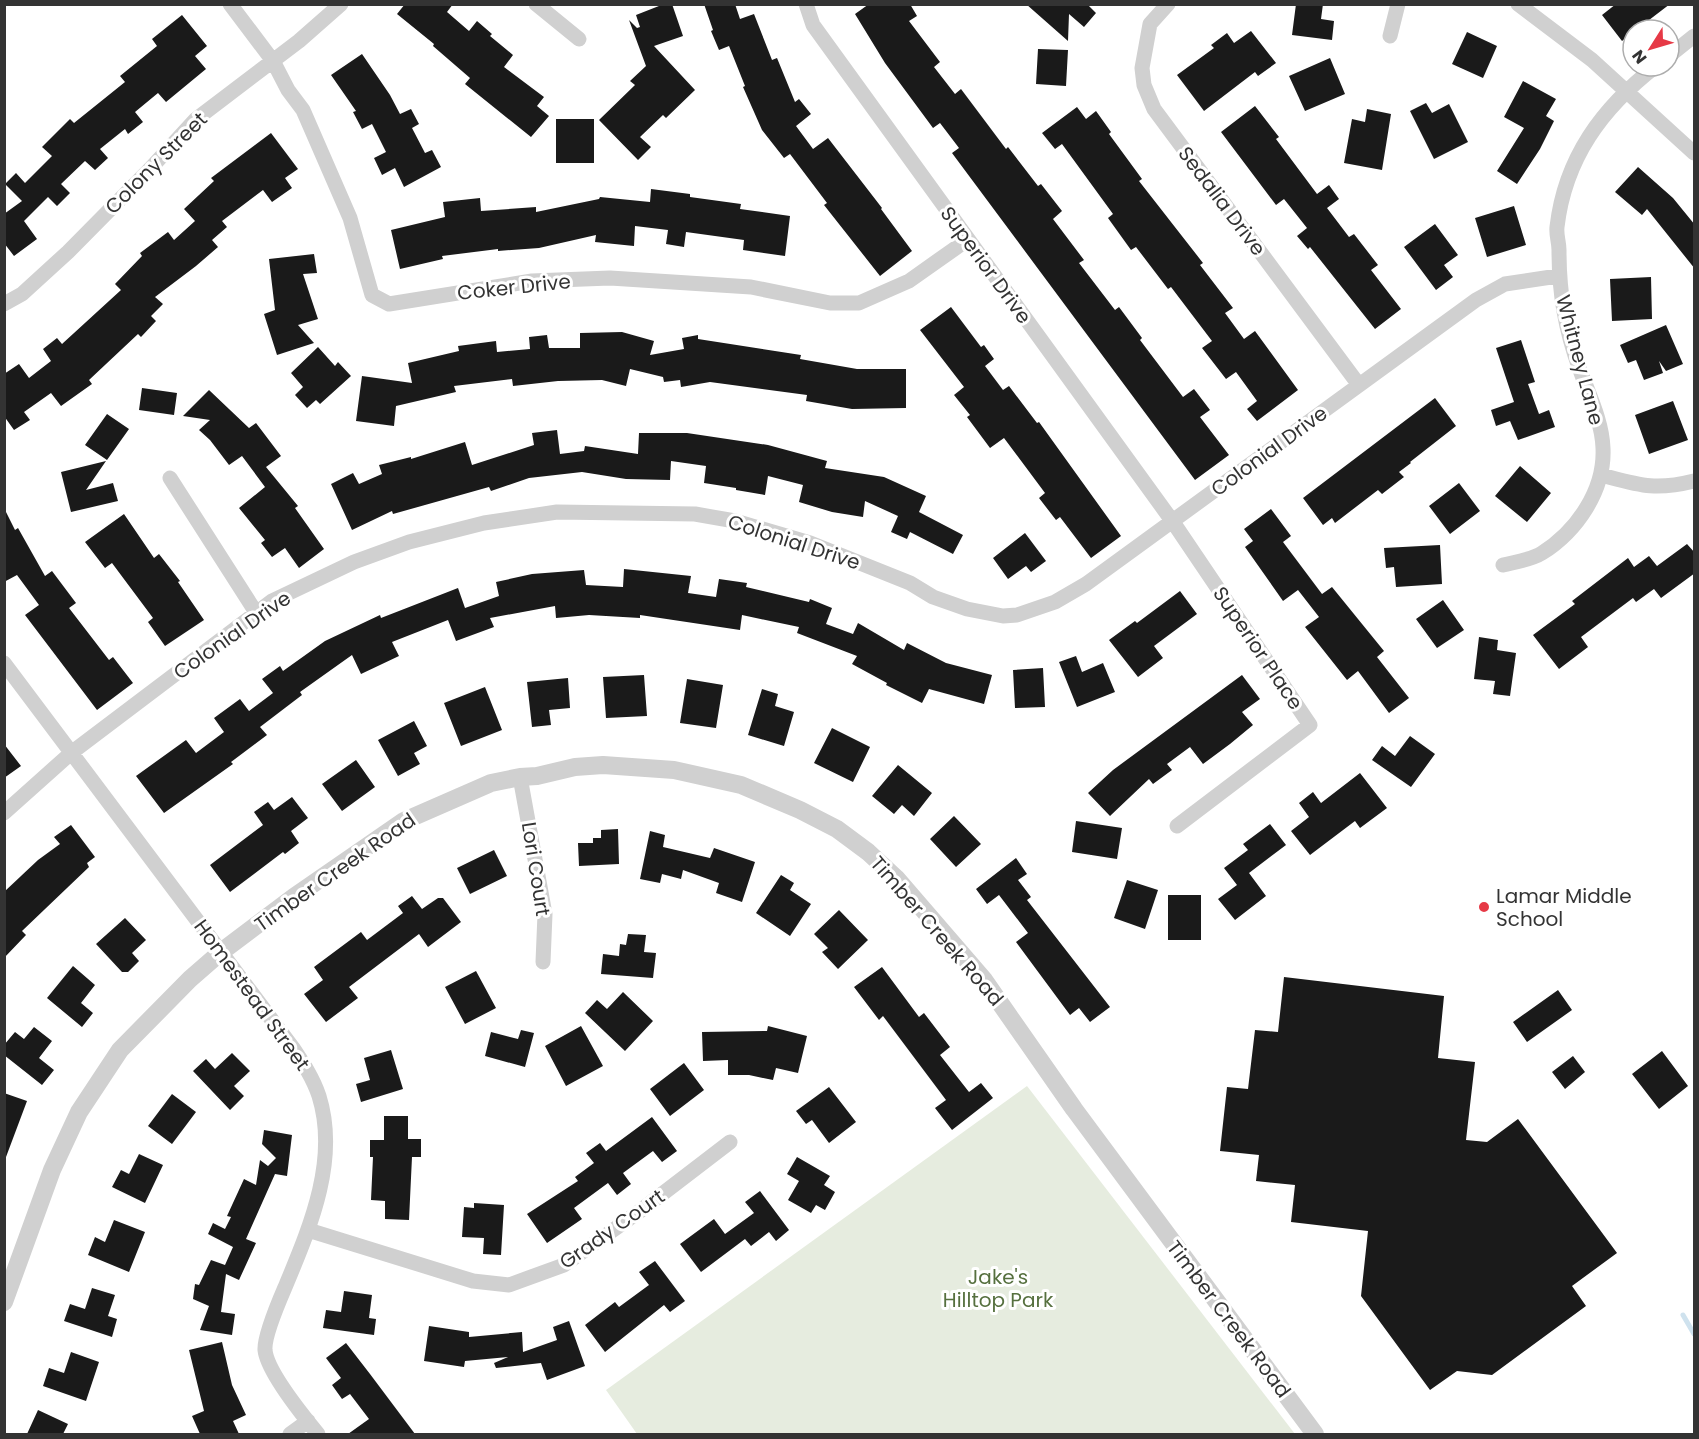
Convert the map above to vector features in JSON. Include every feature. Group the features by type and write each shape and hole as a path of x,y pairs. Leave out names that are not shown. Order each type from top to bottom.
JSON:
{"street":[{"name":"Coker Drive","path":"230,4 273,61 288,90 303,110 350,218 372,296 389,304 532,281 610,278 751,287 830,303 859,303 909,281 968,240"},
{"name":"Colony Street","path":"4,304 22,294 68,252 195,120 273,61 341,4"},
{"path":"536,4 579,39"},
{"name":"Superior Drive","path":"806,4 813,25 1173,522"},
{"name":"Sedalia Drive","path":"1168,4 1150,24 1142,68 1144,85 1154,109 1359,385"},
{"path":"1390,36 1398,4"},
{"path":"1518,4 1592,60 1695,153"},
{"path":"1681,47 1695,36"},
{"name":"Whitney Lane","path":"1503,565 1541,554 1563,537 1578,521 1590,501 1600,475 1603,448 1599,423 1563,312 1558,276 1557,230 1565,184 1579,151 1596,125 1626,90 1641,78"},
{"name":"Colonial Drive","path":"4,813 71,753 272,602 354,562 409,542 484,523 557,512 695,514 735,521 810,543 910,583 933,597 985,612 1003,616 1017,615 1055,602 1086,584 1173,522 1476,300 1505,284 1558,276"},
{"path":"1600,475 1647,487 1672,486 1695,481"},
{"path":"170,478 257,614"},
{"name":"Superior Place","path":"1173,522 1310,725 1177,826"},
{"name":"Homestead Street","path":"4,663 293,1048 310,1075 319,1097 326,1136 322,1179 308,1230 273,1316 265,1350 288,1395 318,1434"},
{"name":"Timber Creek Road","path":"4,1302 52,1170 79,1112 120,1050 190,979 221,952 294,897 404,821 491,783 575,767 603,765 674,770 741,785 800,810 837,829 868,852 896,878 984,980 1080,1118 1315,1434"},
{"name":"Lori Court","path":"519,777 545,914 543,962"},
{"name":"Grady Court","path":"308,1230 473,1281 509,1285 564,1265 640,1211 730,1142"},
{"path":"290,1434 308,1421"}],"green space":[{"name":"Jake's Hilltop Park","path":"1027,1086 1295,1434 637,1434 606,1390"}],"building":[{"path":"405,4 453,4 447,12 469,31 477,21 492,34 490,36 513,55 504,67 544,97 537,106 549,116 531,137 465,84 470,78 433,46 434,44 397,14"},
{"path":"664,4 672,4 683,36 654,46 695,90 666,118 663,115 640,137 651,147 638,160 599,120 635,85 630,81 646,66 629,20 637,28 640,27 636,15"},
{"path":"704,4 735,4 740,19 754,14 772,60 777,58 795,102 799,99 811,114 796,126 813,149 828,138 912,251 880,276 824,205 827,203 790,154 784,158 762,130 743,87 745,86 729,46 719,50"},
{"path":"869,4 910,4 917,16 909,21 940,62 934,67 955,94 961,89 1006,149 1008,147 1038,186 1041,184 1062,211 1053,219 1084,260 1079,263 1115,310 1119,307 1142,338 1140,340 1183,397 1194,389 1210,410 1200,417 1229,455 1195,480 952,153 959,148 940,123 933,128 885,63 855,14"},
{"path":"1026,4 1087,4 1096,13 1084,27 1069,14 1068,41"},
{"path":"1296,4 1323,4 1321,19 1334,21 1332,40 1292,35"},
{"path":"1616,4 1670,4 1652,18 1621,18 1621,40 1602,15"},
{"path":"182,15 207,46 195,56 206,69 166,102 158,93 135,112 143,122 128,134 125,129 100,149 108,158 95,170 85,161 61,184 70,193 57,206 48,197 24,221 37,239 14,256 4,243 4,214 22,201 5,184 16,173 25,183 52,156 42,147 70,119 74,123 125,82 120,76 157,46 152,39"},
{"path":"1251,31 1276,63 1258,76 1255,72 1204,111 1177,75 1214,48 1211,45 1227,33 1234,43"},
{"path":"1467,32 1497,46 1483,78 1452,64"},
{"path":"1038,49 1068,50 1066,86 1036,84"},
{"path":"362,54 400,114 411,109 419,124 412,128 425,153 432,150 441,167 404,187 395,168 382,175 374,158 386,152 372,124 362,129 353,112 356,111 331,75"},
{"path":"1330,58 1345,94 1305,111 1289,76"},
{"path":"1523,81 1556,99 1546,116 1554,121 1540,149 1517,184 1497,171 1524,128 1504,117"},
{"path":"1426,103 1432,113 1449,104 1468,142 1434,159 1410,111"},
{"path":"1255,106 1279,137 1276,139 1317,194 1329,185 1339,199 1327,208 1349,237 1354,234 1378,265 1371,270 1401,309 1375,329 1310,247 1308,249 1297,236 1307,228 1284,199 1276,205 1221,132"},
{"path":"1077,107 1086,119 1096,111 1111,132 1109,134 1142,179 1139,181 1203,263 1200,265 1233,308 1225,313 1244,339 1255,331 1298,390 1257,421 1247,409 1257,401 1236,372 1226,379 1202,348 1212,341 1171,287 1168,289 1136,247 1131,250 1108,218 1113,214 1062,144 1055,149 1042,133"},
{"path":"1367,109 1391,114 1382,170 1344,163 1352,119 1365,122"},
{"path":"556,119 594,119 594,163 556,163"},
{"path":"271,133 298,169 285,178 292,188 272,202 263,190 222,221 227,227 212,240 218,247 155,297 163,304 151,316 156,321 141,337 138,334 89,380 92,384 61,406 51,393 24,412 30,420 14,430 4,416 4,374 19,364 29,378 51,361 43,349 57,338 62,344 121,290 115,284 142,256 140,253 168,232 174,240 195,221 184,209 214,181 211,178"},
{"path":"1638,167 1673,198 1695,225 1695,269 1647,209 1642,215 1615,192"},
{"path":"651,189 741,204 740,209 790,216 785,256 743,250 744,240 686,232 684,247 666,244 668,230 635,226 634,246 595,242 596,235 539,248 498,251 498,249 442,256 443,259 400,269 391,230 445,217 443,202 480,198 481,211 536,207 536,212 600,197 650,202"},
{"path":"1514,206 1526,245 1487,257 1475,218"},
{"path":"1435,224 1458,255 1444,265 1453,277 1436,290 1404,247"},
{"path":"314,254 317,273 303,274 318,319 298,325 314,343 277,355 264,314 275,310 269,259"},
{"path":"1651,277 1652,319 1612,321 1610,279"},
{"path":"951,307 981,347 984,345 994,359 985,366 1003,390 1009,386 1037,423 1039,422 1121,536 1091,558 1060,517 1056,520 1039,498 1045,493 1004,438 990,448 967,417 970,415 954,395 964,387 920,330"},
{"path":"1666,325 1683,364 1666,371 1659,361 1663,373 1644,380 1636,360 1628,363 1620,345"},
{"path":"622,332 654,341 650,355 684,349 682,338 698,335 698,339 801,355 800,359 857,369 906,369 906,408 852,409 806,401 807,395 710,382 681,387 680,380 664,382 663,377 630,369 626,386 602,380 558,381 513,386 512,379 454,386 456,392 396,406 394,426 356,421 362,376 412,383 408,363 459,351 458,346 496,341 497,352 530,349 529,337 547,335 549,348 580,348 580,333"},
{"path":"1521,340 1535,382 1528,384 1539,414 1549,410 1555,427 1518,440 1510,421 1496,426 1491,410 1514,402 1496,348"},
{"path":"318,347 335,366 338,362 351,376 320,404 316,400 307,408 295,395 303,387 291,373"},
{"path":"142,388 177,393 174,415 139,410"},
{"path":"209,390 249,428 256,423 281,456 266,467 298,506 295,508 324,549 299,568 285,548 272,557 261,543 265,540 239,508 265,487 242,456 229,465 210,440 199,430 210,420 183,416"},
{"path":"1435,398 1456,426 1399,472 1404,477 1382,494 1378,490 1335,523 1332,518 1323,525 1303,498"},
{"path":"1673,401 1688,440 1649,454 1635,415"},
{"path":"107,414 129,429 107,460 85,445"},
{"path":"557,430 560,454 584,451 585,446 638,454 639,433 687,433 768,445 827,461 825,468 884,477 926,496 919,512 963,535 953,554 910,532 907,539 891,532 898,516 865,501 863,517 832,512 799,502 803,485 768,476 765,495 736,490 736,488 704,483 706,466 671,461 670,480 626,479 582,472 529,478 491,491 489,487 393,514 392,511 352,530 331,484 353,473 359,484 382,474 379,465 411,457 411,459 465,442 472,465 534,445 532,433"},
{"path":"106,461 86,490 113,483 118,501 71,512 61,472"},
{"path":"1520,466 1551,493 1527,522 1495,496"},
{"path":"1459,483 1480,511 1450,534 1429,506"},
{"path":"4,508 15,530 18,528 45,576 52,571 76,603 69,608 109,660 113,657 133,683 97,710 25,615 39,605 17,575 4,582"},
{"path":"1271,509 1291,536 1283,542 1322,594 1332,587 1384,651 1377,657 1409,698 1389,713 1358,671 1347,680 1305,627 1319,617 1298,590 1283,601 1245,547 1253,541 1244,529"},
{"path":"124,514 154,558 159,554 180,581 178,582 204,620 165,646 148,622 153,618 112,563 105,568 85,542"},
{"path":"1025,533 1046,561 1031,572 1026,566 1008,579 993,558"},
{"path":"1687,544 1695,553 1695,573 1661,598 1654,589 1636,602 1633,598 1581,637 1588,647 1559,669 1533,635 1575,604 1572,601 1628,558 1634,567 1649,556 1657,566"},
{"path":"1440,545 1442,584 1396,587 1394,567 1386,568 1384,548"},
{"path":"624,569 691,576 688,593 716,597 719,579 747,583 746,587 809,602 810,599 832,608 826,624 853,634 858,623 904,650 907,643 946,663 992,675 984,704 929,689 922,703 852,664 857,656 797,633 799,627 742,615 740,630 640,615 640,618 589,615 556,618 555,606 490,618 494,627 456,641 448,620 392,642 399,656 361,674 352,655 300,692 302,695 260,727 267,735 231,762 233,764 164,813 136,776 186,740 196,753 224,732 214,718 240,699 249,711 273,693 262,679 280,666 283,671 325,641 380,615 381,618 458,588 465,608 499,596 496,582 532,574 584,570 586,585 623,587"},
{"path":"1180,591 1197,614 1154,646 1163,658 1138,677 1109,640 1135,621 1137,623"},
{"path":"1443,600 1464,630 1437,648 1416,619"},
{"path":"1479,637 1498,640 1497,650 1516,653 1510,696 1493,694 1495,681 1474,679"},
{"path":"1076,656 1082,672 1103,663 1115,692 1077,707 1059,662"},
{"path":"1043,668 1045,707 1015,708 1013,670"},
{"path":"644,675 647,716 606,718 603,677"},
{"path":"1242,675 1260,699 1242,712 1253,725 1230,744 1203,764 1190,747 1167,764 1172,770 1153,784 1149,779 1110,816 1088,793 1113,770"},
{"path":"568,678 570,708 549,710 551,725 532,727 527,682"},
{"path":"687,679 723,685 716,728 680,723"},
{"path":"485,687 502,730 461,746 444,703"},
{"path":"762,689 778,694 775,706 794,712 784,746 748,735"},
{"path":"414,721 427,746 414,753 420,764 398,776 378,740"},
{"path":"832,728 870,747 853,782 814,763"},
{"path":"1410,736 1435,754 1411,787 1372,760 1382,746 1395,756"},
{"path":"4,744 21,766 4,778"},
{"path":"356,760 375,787 342,811 322,784"},
{"path":"898,765 932,793 914,816 902,805 894,814 872,796"},
{"path":"1360,773 1387,808 1360,828 1355,821 1310,855 1291,831 1309,817 1299,803 1313,792 1321,803"},
{"path":"292,797 308,818 291,831 299,843 285,854 283,852 230,892 210,865 263,825 254,812 268,802 274,810"},
{"path":"954,816 981,844 956,867 930,839"},
{"path":"1076,821 1122,828 1117,859 1072,852"},
{"path":"1270,824 1286,845 1249,873 1266,896 1235,920 1218,899 1237,885 1224,868 1248,850 1243,844"},
{"path":"71,825 95,857 87,863 89,867 22,931 26,935 4,958 4,892 38,860 60,844 54,837"},
{"path":"618,829 619,864 579,866 578,843 593,843 593,838 601,838 601,830"},
{"path":"650,831 665,835 663,847 710,858 714,848 755,862 742,902 716,893 719,883 683,870 681,879 662,874 660,883 640,879"},
{"path":"494,850 507,876 470,894 457,868"},
{"path":"1016,858 1027,874 1018,880 1031,897 1027,900 1110,1007 1090,1022 1079,1008 1070,1015 1016,942 1028,933 999,895 987,904 976,889"},
{"path":"781,875 794,883 790,890 811,904 790,936 756,913"},
{"path":"1127,880 1158,890 1145,929 1114,918"},
{"path":"1168,895 1201,895 1201,940 1168,940"},
{"path":"412,896 422,909 438,898 443,898 461,922 428,947 419,934 349,987 358,998 326,1022 304,994 323,980 314,967 361,932 367,940 403,913 398,906"},
{"path":"839,910 868,940 838,969 822,952 828,948 814,934"},
{"path":"125,918 146,940 132,953 139,961 128,972 122,972 96,944"},
{"path":"628,934 646,935 644,952 656,953 653,978 601,974 603,954 619,956 620,944 626,945"},
{"path":"73,966 95,985 81,1003 93,1013 82,1027 47,998"},
{"path":"882,967 919,1017 924,1013 950,1047 940,1055 969,1092 981,1083 993,1098 952,1130 935,1108 946,1100 883,1016 879,1020 854,987"},
{"path":"476,971 496,1008 465,1024 445,987"},
{"path":"1284,977 1444,996 1438,1058 1475,1062 1466,1140 1487,1142 1518,1119 1617,1253 1572,1286 1586,1306 1492,1375 1457,1371 1430,1390 1361,1296 1368,1231 1291,1222 1295,1185 1256,1181 1259,1155 1220,1151 1227,1087 1248,1089 1255,1030 1278,1032"},
{"path":"1558,990 1572,1010 1527,1042 1513,1022"},
{"path":"623,992 653,1021 625,1051 585,1013 597,1000 607,1009"},
{"path":"581,1026 603,1066 566,1086 545,1046"},
{"path":"768,1026 807,1036 798,1073 776,1068 773,1080 749,1075 728,1075 728,1060 703,1061 702,1032 767,1031"},
{"path":"34,1027 52,1041 39,1058 54,1070 42,1085 4,1055 4,1045 15,1032 24,1039"},
{"path":"521,1030 534,1033 525,1067 485,1056 491,1032 518,1039"},
{"path":"391,1050 403,1089 361,1102 356,1084 370,1080 364,1058"},
{"path":"1662,1051 1688,1086 1659,1109 1632,1074"},
{"path":"232,1053 250,1071 234,1086 244,1096 230,1110 193,1071 206,1059 215,1069"},
{"path":"1573,1056 1585,1072 1565,1089 1552,1072"},
{"path":"684,1063 704,1090 670,1116 650,1089"},
{"path":"829,1087 856,1122 829,1143 812,1120 806,1124 796,1111"},
{"path":"4,1093 27,1101 6,1157 4,1157"},
{"path":"172,1094 196,1112 172,1144 148,1126"},
{"path":"384,1116 408,1116 408,1139 421,1139 421,1157 412,1157 409,1220 385,1219 385,1201 371,1200 373,1157 370,1157 370,1140 384,1140"},
{"path":"652,1117 677,1151 662,1162 653,1151 623,1173 631,1184 617,1195 608,1183 574,1208 582,1219 547,1243 527,1214 578,1181 575,1177 594,1163 586,1153 600,1143 606,1151"},
{"path":"264,1130 292,1135 287,1176 275,1174 246,1239 256,1243 239,1280 226,1274 221,1312 235,1314 232,1335 200,1330 209,1306 193,1299 195,1284 199,1285 211,1260 225,1265 233,1247 208,1234 213,1223 225,1229 231,1217 227,1216 244,1179 256,1185 260,1160 268,1166 276,1158 262,1144"},
{"path":"139,1154 163,1165 145,1203 112,1187 121,1170 129,1174"},
{"path":"797,1157 830,1176 824,1185 835,1192 825,1210 816,1205 811,1213 788,1200 799,1181 787,1174"},
{"path":"760,1191 789,1230 776,1241 769,1232 751,1246 745,1239 701,1272 680,1244 714,1219 725,1234 754,1213 745,1202"},
{"path":"474,1203 504,1205 501,1255 483,1254 484,1238 462,1237 464,1207 474,1208"},
{"path":"114,1220 145,1232 129,1272 88,1255 95,1237 105,1242"},
{"path":"655,1261 685,1301 670,1312 664,1305 605,1352 585,1325 615,1302 619,1307 649,1285 639,1272"},
{"path":"92,1288 115,1295 108,1316 117,1319 112,1337 64,1321 70,1304 85,1309"},
{"path":"344,1291 372,1295 369,1318 376,1319 374,1335 323,1328 326,1310 341,1312"},
{"path":"569,1321 585,1366 547,1380 541,1363 496,1368 494,1363 508,1357 465,1361 464,1367 424,1361 429,1326 469,1332 469,1337 522,1332 523,1352 557,1340 553,1327"},
{"path":"222,1342 232,1385 246,1415 233,1421 239,1434 200,1434 192,1416 204,1411 189,1350"},
{"path":"346,1343 415,1434 348,1434 369,1419 350,1394 342,1399 332,1385 341,1378 326,1358"},
{"path":"71,1352 99,1362 86,1401 43,1386 49,1368 64,1373"},
{"path":"38,1410 68,1424 63,1434 27,1434"}],"waterway":[{"path":"1683,1315 1694,1334"}],"place":[{"name":"Lamar Middle School","path":"1484,907"}]}
